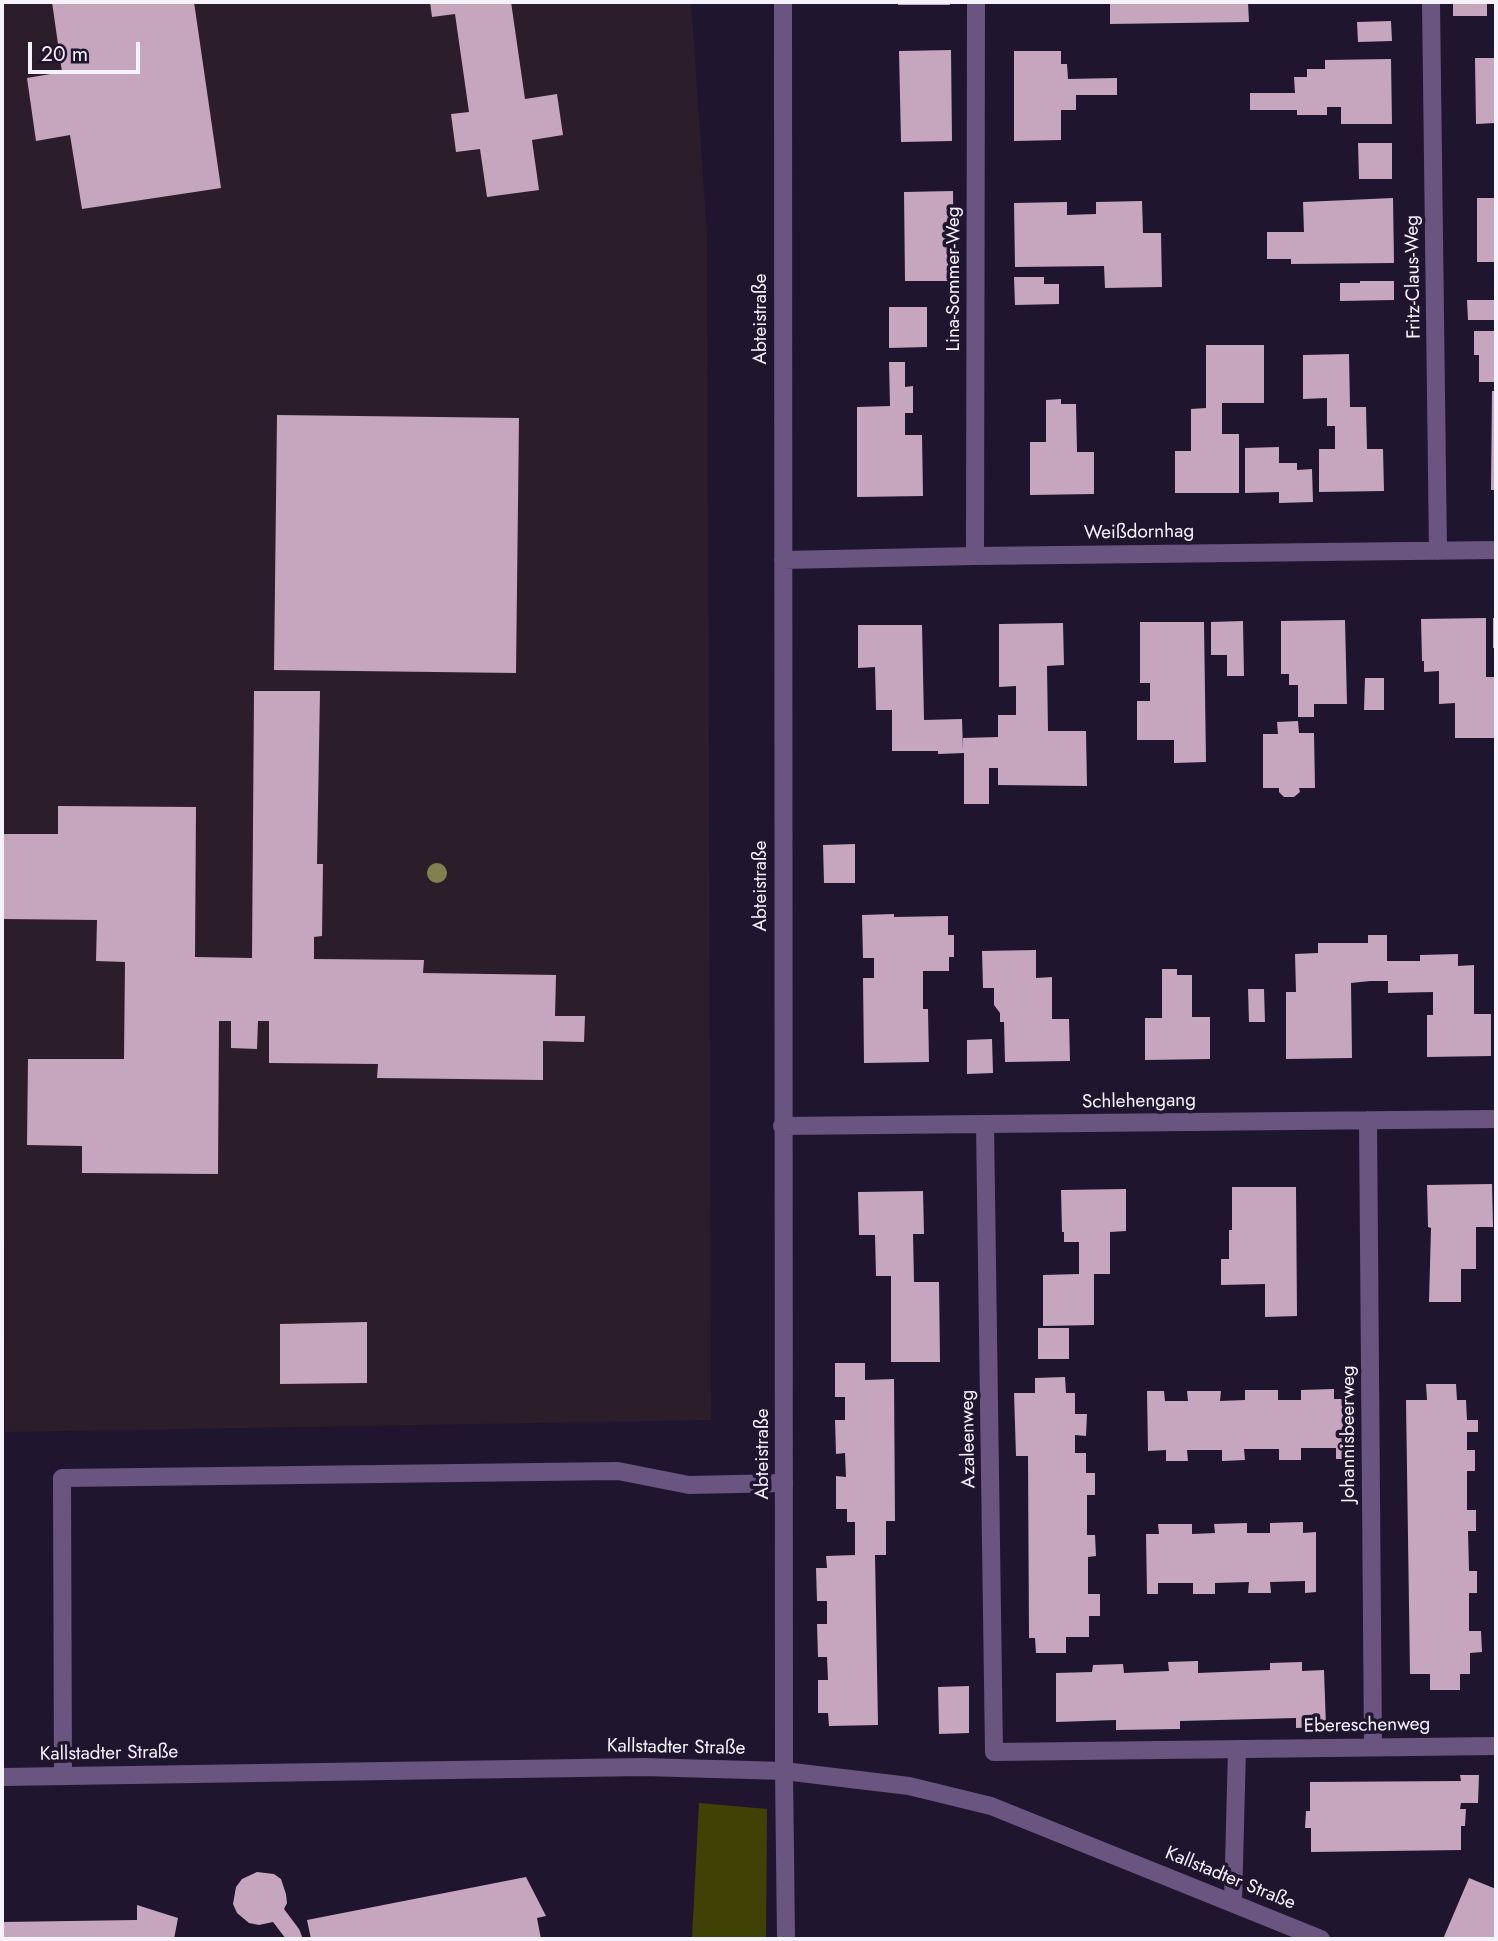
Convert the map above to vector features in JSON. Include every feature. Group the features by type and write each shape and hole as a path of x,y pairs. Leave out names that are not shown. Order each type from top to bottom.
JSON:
{"street":[{"name":"Abteistraße","path":"783,2 782,1126 786,1939"},
{"name":"Lina-Sommer-Weg","path":"975,556 976,2"},
{"name":"Fritz-Claus-Weg","path":"1432,2 1438,551"},
{"name":"Weißdornhag","path":"783,560 1496,550"},
{"name":"Schlehengang","path":"782,1126 1496,1119"},
{"name":"Johannisbeerweg","path":"1368,1120 1373,1747"},
{"name":"Azaleenweg","path":"985,1124 994,1752"},
{"path":"64,1776 62,1478 618,1471 689,1485 784,1483"},
{"name":"Ebereschenweg","path":"994,1752 1496,1746"},
{"path":"1233,1902 1237,1749"},
{"name":"Kallstadter Straße","path":"2,1777 644,1767 784,1771 909,1786 991,1806 1321,1939"}],"shaded area":[{"path":"2,2 691,2 707,235 711,1420 5,1432"},
{"path":"699,1803 767,1809 766,1939 692,1939"}],"building":[{"path":"52,2 194,2 221,188 82,209 70,135 36,141 27,78 62,72"},
{"path":"430,2 511,2 525,99 557,94 563,135 532,140 539,190 487,197 480,149 456,152 451,114 469,112 455,14 432,17"},
{"path":"898,2 950,2 950,5 898,5"},
{"path":"1110,2 1248,2 1249,22 1110,24"},
{"path":"1453,2 1487,2 1487,16 1453,16"},
{"path":"1391,21 1392,41 1358,42 1357,22"},
{"path":"951,50 952,141 901,142 899,51"},
{"path":"1014,51 1061,51 1061,64 1067,64 1068,79 1117,78 1117,95 1076,95 1076,110 1061,110 1061,140 1014,141"},
{"path":"1475,58 1496,58 1496,123 1476,124"},
{"path":"1391,59 1392,124 1341,124 1341,107 1327,107 1327,115 1297,115 1297,110 1250,110 1250,93 1295,93 1294,77 1307,77 1307,69 1325,69 1325,60"},
{"path":"1358,143 1392,143 1392,179 1359,179"},
{"path":"953,191 954,281 905,281 904,192"},
{"path":"1393,198 1394,263 1291,264 1291,259 1267,259 1267,232 1304,232 1303,202"},
{"path":"1477,198 1496,198 1496,262 1477,262"},
{"path":"1142,201 1143,233 1161,233 1162,287 1105,288 1104,266 1015,267 1014,203 1067,202 1067,215 1096,214 1096,202"},
{"path":"1014,277 1044,277 1044,284 1059,284 1059,304 1015,305"},
{"path":"1394,281 1394,300 1340,301 1340,283"},
{"path":"1467,300 1496,300 1496,320 1468,320"},
{"path":"889,307 927,307 927,347 889,348"},
{"path":"1474,331 1496,331 1496,382 1479,382 1479,355 1474,355"},
{"path":"1206,345 1264,345 1264,403 1222,403 1222,434 1239,434 1239,493 1175,493 1175,451 1191,451 1191,409 1206,408"},
{"path":"1349,354 1350,407 1366,407 1367,449 1383,449 1384,491 1319,492 1319,449 1335,449 1335,426 1327,426 1327,398 1303,399 1303,355"},
{"path":"889,362 905,362 905,387 913,386 913,413 905,413 905,435 922,435 923,496 857,497 857,407 890,406"},
{"path":"1492,391 1496,391 1496,490 1491,490"},
{"path":"1061,399 1061,404 1076,404 1077,452 1094,452 1094,494 1030,495 1030,442 1046,442 1046,400"},
{"path":"277,415 519,418 516,673 274,670"},
{"path":"1279,447 1279,463 1297,463 1297,470 1312,469 1313,502 1279,503 1279,492 1245,493 1245,448"},
{"path":"1486,618 1486,677 1496,677 1496,738 1455,738 1455,703 1439,704 1439,671 1424,672 1421,619"},
{"path":"1493,618 1496,618 1496,648 1493,648"},
{"path":"1345,620 1347,704 1314,704 1314,717 1298,717 1298,685 1289,685 1289,674 1281,674 1281,621"},
{"path":"1243,621 1244,676 1227,676 1227,655 1211,655 1211,622"},
{"path":"1140,622 1204,622 1206,762 1174,763 1174,740 1137,740 1137,701 1150,701 1150,683 1140,683"},
{"path":"1063,623 1064,665 1047,666 1048,731 1086,731 1087,786 998,785 998,768 989,768 989,804 964,804 964,753 892,751 892,710 876,710 875,667 858,668 858,625 922,625 924,720 962,719 963,750 963,738 998,737 998,715 1016,715 1016,686 999,687 999,624"},
{"path":"1365,678 1384,678 1384,710 1364,710"},
{"path":"254,691 320,691 317,864 323,864 322,936 314,937 314,959 424,960 423,973 556,975 555,1016 585,1016 584,1042 543,1041 543,1080 377,1078 378,1064 269,1063 269,1021 258,1021 257,1049 231,1048 231,1021 219,1021 218,1174 82,1173 82,1146 27,1145 28,1059 124,1059 125,962 96,961 97,920 3,919 4,834 58,834 58,806 196,807 195,957 252,958"},
{"path":"1298,721 1299,733 1314,733 1315,788 1299,788 1300,792 1294,797 1284,797 1279,788 1263,788 1263,734 1278,734 1277,722"},
{"path":"855,844 855,883 824,883 823,845"},
{"path":"894,914 894,917 948,916 948,935 954,935 954,957 949,957 949,971 923,971 923,1009 928,1009 929,1062 864,1063 863,978 874,978 874,958 863,958 862,915"},
{"path":"1368,935 1387,935 1387,961 1420,961 1420,955 1458,954 1458,966 1474,965 1474,1014 1491,1014 1491,1056 1427,1057 1427,1015 1433,1015 1433,992 1388,993 1388,981 1370,981 1351,983 1352,1058 1286,1059 1286,992 1296,992 1295,954 1318,953 1318,943 1368,943"},
{"path":"1036,950 1036,978 1052,977 1052,1019 1069,1019 1070,1061 1005,1062 1004,1022 1000,1022 1000,1013 994,1005 994,988 983,988 982,951"},
{"path":"1162,969 1177,969 1177,975 1192,975 1192,1017 1210,1017 1210,1059 1145,1060 1145,1018 1162,1018"},
{"path":"1248,989 1264,989 1265,1022 1249,1022"},
{"path":"992,1039 993,1073 967,1074 967,1040"},
{"path":"1492,1184 1493,1227 1476,1227 1476,1269 1461,1269 1461,1302 1429,1302 1431,1228 1428,1227 1427,1185"},
{"path":"1232,1187 1296,1187 1297,1316 1265,1317 1265,1284 1221,1285 1221,1259 1229,1259"},
{"path":"1126,1189 1126,1231 1110,1232 1110,1274 1094,1274 1094,1325 1043,1326 1043,1275 1079,1274 1079,1242 1064,1242 1061,1190"},
{"path":"923,1191 924,1234 913,1234 914,1282 939,1282 940,1362 891,1362 891,1276 876,1276 875,1235 859,1235 858,1192"},
{"path":"367,1322 367,1383 280,1384 280,1324"},
{"path":"1038,1328 1069,1328 1069,1359 1038,1359"},
{"path":"835,1363 865,1363 865,1380 894,1379 895,1521 886,1521 886,1555 875,1555 878,1725 829,1726 828,1713 818,1713 818,1680 828,1680 827,1657 818,1657 817,1624 827,1624 827,1601 817,1601 816,1568 827,1568 826,1556 855,1555 855,1522 847,1522 847,1509 836,1509 836,1476 846,1477 845,1453 836,1454 835,1420 845,1420 845,1397 835,1397"},
{"path":"1065,1377 1066,1393 1075,1393 1075,1414 1087,1414 1086,1436 1075,1435 1075,1453 1086,1453 1086,1473 1095,1473 1095,1495 1087,1495 1087,1535 1095,1535 1096,1556 1088,1557 1088,1594 1100,1594 1100,1616 1089,1616 1089,1637 1066,1637 1066,1653 1036,1653 1035,1638 1029,1638 1028,1456 1016,1456 1014,1393 1035,1393 1035,1378"},
{"path":"1426,1384 1456,1384 1457,1400 1466,1400 1467,1420 1478,1420 1478,1432 1467,1432 1467,1450 1475,1450 1475,1471 1467,1471 1467,1510 1476,1510 1476,1531 1468,1531 1469,1571 1477,1571 1477,1593 1469,1593 1469,1631 1481,1631 1482,1652 1470,1653 1470,1674 1460,1674 1460,1690 1430,1690 1430,1674 1410,1674 1406,1400 1427,1400"},
{"path":"1334,1389 1334,1399 1346,1399 1347,1459 1336,1459 1336,1448 1301,1448 1301,1460 1279,1460 1279,1449 1244,1449 1245,1460 1222,1461 1222,1450 1187,1450 1188,1461 1166,1461 1166,1450 1148,1451 1147,1391 1164,1391 1165,1401 1188,1401 1187,1391 1221,1391 1220,1401 1245,1400 1245,1390 1278,1390 1278,1400 1301,1400 1301,1390"},
{"path":"1303,1522 1303,1533 1316,1532 1316,1592 1305,1593 1305,1581 1270,1582 1271,1593 1248,1593 1249,1582 1215,1583 1215,1594 1193,1594 1193,1583 1158,1583 1158,1594 1147,1594 1146,1534 1159,1534 1158,1524 1192,1524 1192,1534 1215,1533 1214,1524 1247,1523 1247,1533 1270,1533 1270,1523"},
{"path":"1198,1661 1198,1673 1270,1670 1270,1663 1302,1662 1302,1671 1324,1670 1326,1727 1296,1728 1296,1718 1180,1721 1180,1729 1116,1730 1116,1720 1056,1722 1056,1673 1092,1672 1093,1665 1123,1664 1124,1673 1169,1671 1168,1662"},
{"path":"969,1686 969,1733 939,1734 938,1687"},
{"path":"1460,1775 1479,1775 1478,1803 1461,1803 1460,1809 1466,1809 1465,1826 1461,1826 1461,1850 1311,1852 1311,1828 1305,1828 1306,1811 1310,1811 1310,1782 1461,1781"},
{"path":"257,1872 274,1874 281,1879 287,1903 284,1909 303,1939 286,1939 273,1922 259,1925 249,1923 237,1913 233,1904 236,1887 242,1879"},
{"path":"526,1877 546,1916 537,1918 541,1939 311,1939 307,1920"},
{"path":"1469,1878 1496,1889 1496,1939 1443,1939"},
{"path":"137,1905 178,1918 174,1939 2,1939 2,1922 137,1920"}]}
